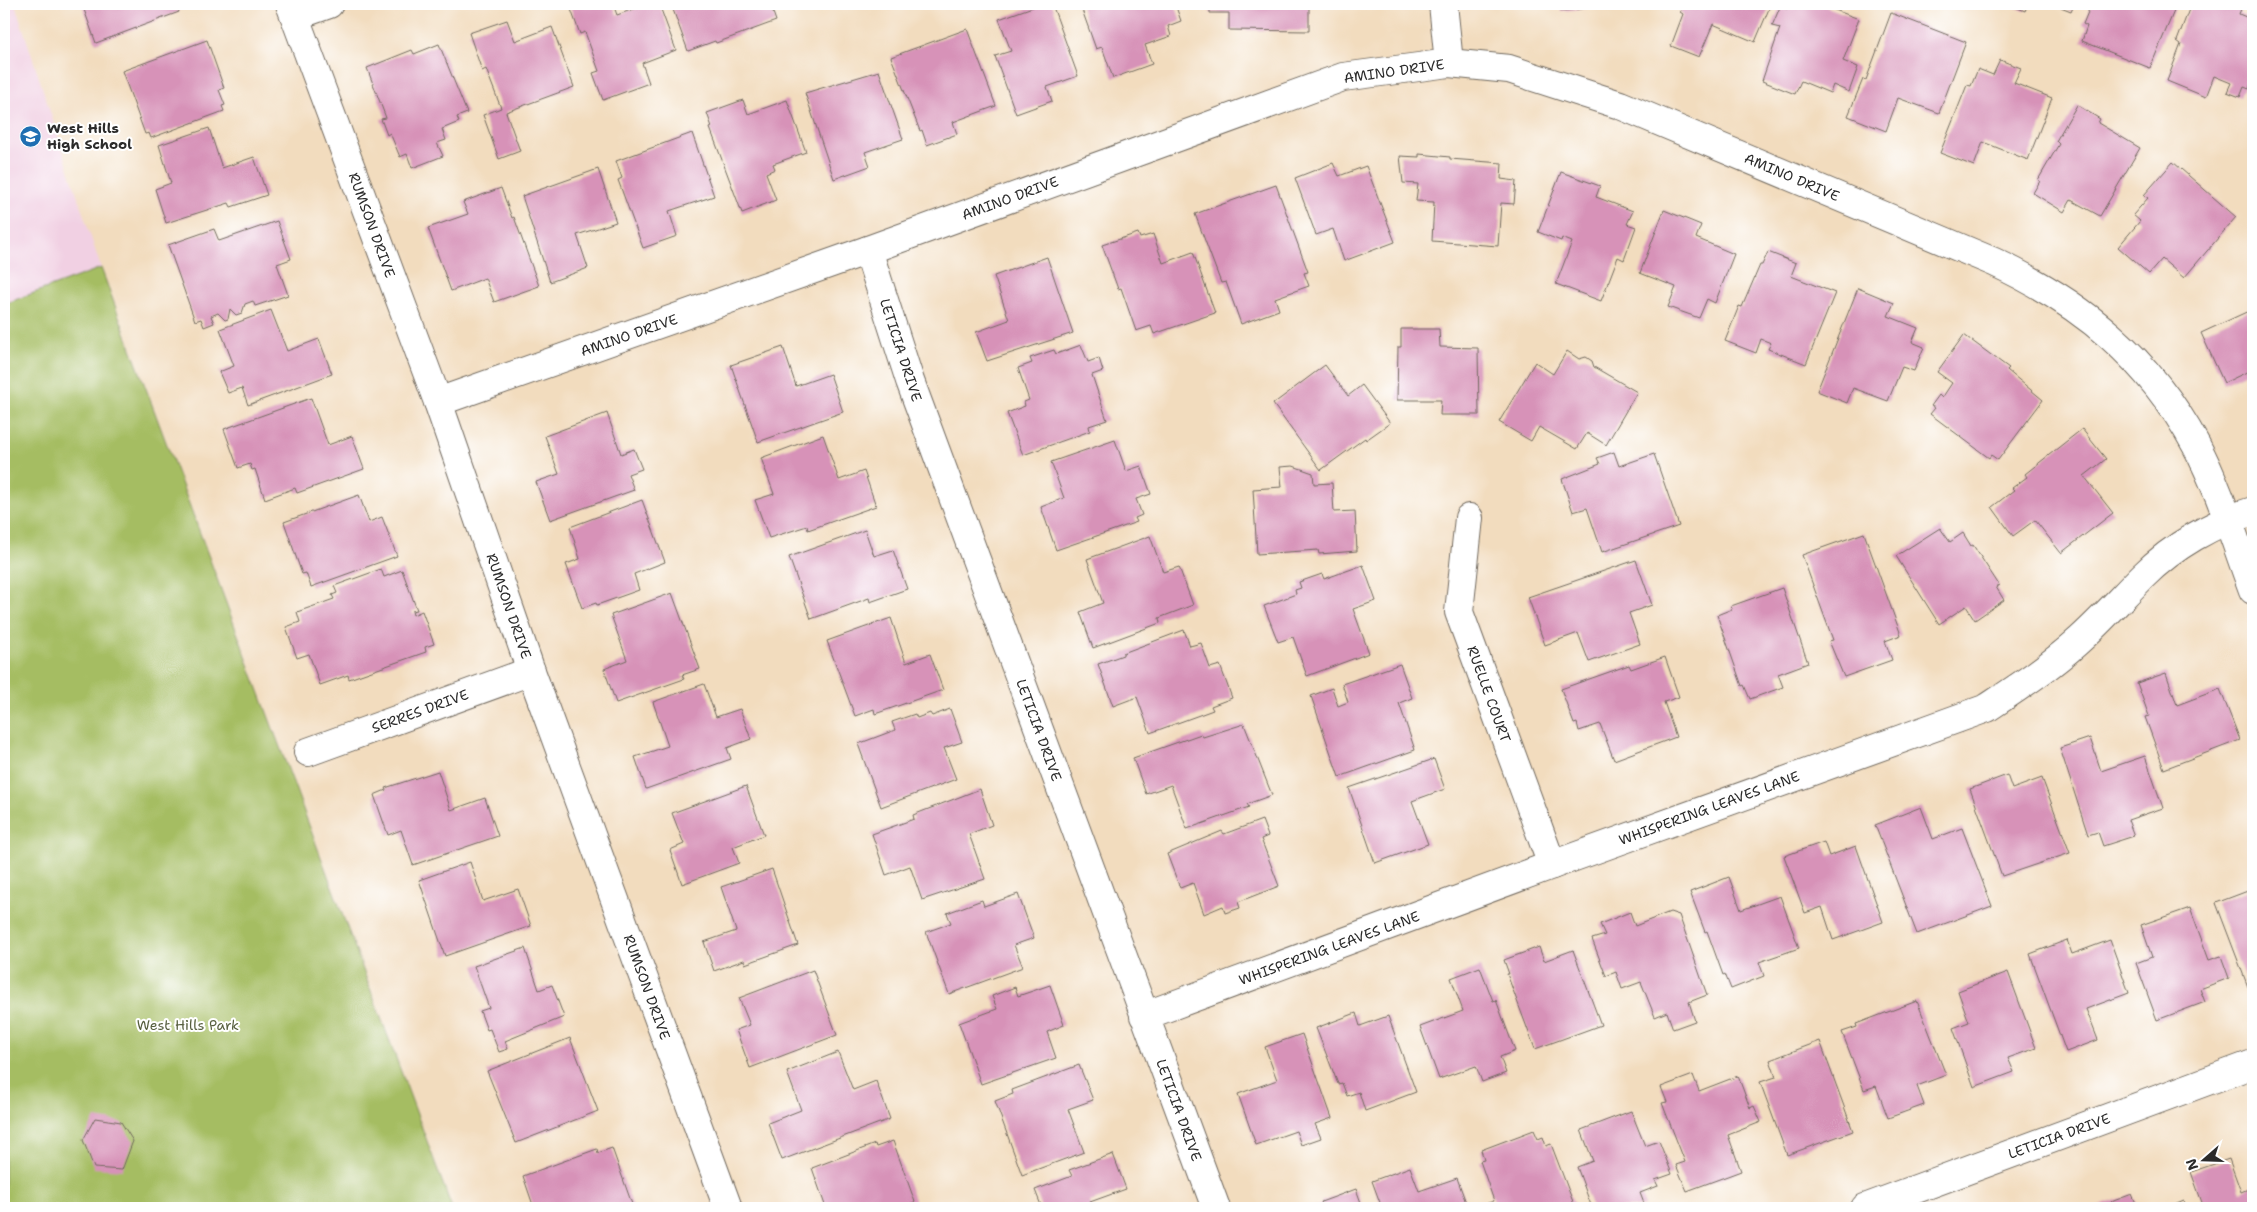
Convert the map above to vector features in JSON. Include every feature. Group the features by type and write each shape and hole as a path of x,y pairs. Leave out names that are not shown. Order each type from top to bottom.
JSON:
{"street":[{"path":"293,10 328,4"},
{"path":"1443,4 1449,63"},
{"name":"RUMSON DRIVE","path":"293,10 438,402 531,671 728,1208"},
{"name":"AMINO DRIVE","path":"438,402 868,250 1342,77 1449,63 1509,69 1620,105 2029,279 2064,299 2095,322 2125,349 2152,379 2176,411 2196,445 2213,482 2253,590"},
{"name":"LETICIA DRIVE","path":"868,250 910,381 1216,1208"},
{"name":"WHISPERING LEAVES LANE","path":"1144,1016 1552,865 1987,708 2033,678 2076,644 2144,574 2188,540 2226,519 2253,511"},
{"name":"RUELLE COURT","path":"1469,518 1459,612 1552,865"},
{"name":"SERRES DRIVE","path":"308,752 531,671"},
{"name":"LETICIA DRIVE","path":"1865,1208 2253,1064"}],"shaded area":[{"name":"West Hills High School","path":"4,4 15,4 101,268 4,304"}],"green space":[{"name":"West Hills Park","path":"101,268 452,1208 4,1208 4,304"}],"building":[{"path":"82,4 176,4 179,12 96,43"},
{"path":"569,4 613,4 617,15 648,4 659,4 676,50 642,63 649,83 603,100 593,73 599,71 585,32 580,34"},
{"path":"671,4 770,4 776,21 688,51"},
{"path":"1041,4 1052,4 1078,76 1047,87 1052,101 1016,114 995,56 1011,51 999,19"},
{"path":"1088,4 1175,4 1181,21 1168,26 1171,36 1145,45 1152,64 1113,78 1102,47 1096,49 1081,7"},
{"path":"1210,4 1309,5 1309,31 1229,30 1229,13 1210,13"},
{"path":"1560,4 1614,4 1615,5 1561,11"},
{"path":"1684,4 1771,4 1755,42 1713,24 1699,57 1671,46 1683,14 1680,12"},
{"path":"1789,4 1819,4 1859,19 1843,61 1858,67 1849,92 1833,85 1830,93 1801,81 1795,94 1762,81 1780,28 1772,26 1780,7 1787,9"},
{"path":"2008,4 2028,4 2025,11"},
{"path":"2053,4 2074,4 2071,11"},
{"path":"2087,4 2177,4 2150,68 2082,41 2087,26 2083,24 2090,7"},
{"path":"2191,4 2243,4 2239,14 2253,20 2253,77 2249,89 2244,87 2240,97 2227,92 2231,83 2214,76 2206,97 2167,81 2181,44 2177,41"},
{"path":"1891,13 1966,42 1939,113 1898,98 1886,131 1848,116 1863,79 1866,80"},
{"path":"507,20 515,41 552,27 574,87 506,112 520,151 499,159 483,115 501,108 486,69 482,71 469,33"},
{"path":"967,29 996,106 953,122 957,134 927,145 891,57"},
{"path":"207,40 224,88 219,90 225,105 222,106 224,111 151,138 149,133 145,134 122,71"},
{"path":"439,44 467,113 457,117 459,122 442,129 446,140 437,143 443,156 412,168 407,154 400,157 390,133 387,135 381,119 386,118 367,68 412,50 414,54"},
{"path":"2000,60 2021,68 2014,83 2052,98 2028,160 1983,142 1974,166 1940,153 1967,85 1971,86 1978,69 1993,75"},
{"path":"879,71 903,139 865,152 870,166 834,179 805,93"},
{"path":"743,100 748,114 787,100 806,152 773,164 775,169 766,173 776,200 742,213 710,128 712,127 707,113"},
{"path":"2077,105 2100,119 2098,123 2140,148 2100,216 2071,200 2064,212 2033,193 2040,181 2038,180 2059,144 2056,141"},
{"path":"209,128 222,168 254,157 267,195 231,207 229,203 166,223 155,189 171,183 159,145"},
{"path":"692,133 714,196 669,211 677,236 643,248 618,180 622,178 616,161"},
{"path":"1419,154 1450,157 1450,159 1502,163 1501,179 1516,181 1514,204 1501,203 1498,246 1432,241 1434,202 1416,201 1418,184 1403,183 1400,156 1419,157"},
{"path":"2173,162 2236,217 2184,278 2162,259 2149,274 2118,247 2140,221 2133,215 2148,198 2144,195"},
{"path":"1333,163 1339,176 1366,166 1395,242 1344,261 1333,229 1316,235 1295,178"},
{"path":"598,169 616,222 577,235 588,268 550,282 522,196"},
{"path":"1561,172 1600,186 1596,197 1633,211 1627,224 1636,227 1624,260 1618,257 1601,301 1556,284 1572,242 1562,238 1561,241 1538,232"},
{"path":"1276,185 1308,272 1304,273 1309,286 1275,298 1279,310 1241,324 1226,282 1221,283 1195,214"},
{"path":"501,188 512,218 514,217 539,286 494,302 485,278 451,291 428,228 468,214 463,202"},
{"path":"1664,210 1701,225 1696,238 1734,254 1715,303 1707,299 1699,318 1668,307 1676,287 1640,273"},
{"path":"277,221 291,259 277,264 288,295 255,306 253,301 245,304 242,313 236,315 230,309 228,319 225,320 218,313 211,316 214,323 204,327 201,319 195,321 168,245 214,229 219,241"},
{"path":"1138,233 1140,238 1153,234 1163,263 1193,252 1215,313 1154,334 1151,326 1136,331 1121,288 1118,289 1102,245"},
{"path":"1768,252 1796,263 1791,276 1835,293 1806,364 1768,349 1771,343 1761,339 1756,353 1725,341 1739,306 1742,307 1760,265 1762,265"},
{"path":"1047,257 1073,333 987,361 976,332 1009,320 994,276"},
{"path":"1858,288 1894,303 1888,316 1918,328 1912,342 1924,347 1914,371 1902,367 1888,401 1853,388 1847,403 1817,391"},
{"path":"2253,309 2253,369 2224,383 2201,333"},
{"path":"271,310 287,351 319,339 332,374 248,405 242,388 228,393 219,372 234,366 220,329"},
{"path":"1401,329 1439,329 1440,347 1478,348 1479,415 1440,415 1441,400 1397,400 1398,347 1401,347"},
{"path":"1964,335 2009,368 2007,370 2043,400 1998,460 1991,455 1989,458 1930,414 1935,408 1931,406 1939,395 1942,398 1952,383 1937,372"},
{"path":"1081,345 1088,362 1099,358 1103,371 1092,375 1107,420 1089,426 1090,431 1023,455 1007,413 1025,406 1024,402 1029,400 1018,368 1032,363 1030,358 1054,350 1056,354"},
{"path":"783,347 796,386 830,374 843,412 758,442 731,365"},
{"path":"1567,351 1579,359 1586,357 1592,361 1594,367 1637,392 1606,445 1587,433 1577,449 1539,427 1531,441 1499,422 1535,362 1553,374"},
{"path":"1325,365 1348,396 1362,385 1390,423 1366,440 1365,438 1321,470 1273,404"},
{"path":"311,398 328,445 352,436 364,469 297,493 295,488 265,499 255,469 252,470 250,464 238,468 224,429"},
{"path":"607,413 621,454 634,449 642,469 628,474 634,490 550,520 536,482 559,474 545,436"},
{"path":"2082,429 2106,459 2084,476 2113,513 2061,553 2035,520 2013,536 1992,507 2027,477 2025,474"},
{"path":"823,435 839,480 864,471 876,506 808,530 807,526 769,538 755,500 774,494 761,458"},
{"path":"1115,440 1126,471 1141,466 1151,494 1136,499 1142,515 1135,518 1137,522 1056,550 1041,507 1064,498 1051,462"},
{"path":"1614,452 1619,466 1654,454 1679,526 1602,552 1587,508 1573,512 1562,479 1600,464 1597,458"},
{"path":"1293,466 1313,473 1314,484 1332,483 1334,512 1355,511 1357,551 1319,554 1318,550 1257,554 1253,489 1282,487 1280,467"},
{"path":"359,495 369,522 382,517 397,556 311,587 306,573 302,574 284,522"},
{"path":"642,500 665,562 634,574 639,590 597,605 596,603 582,608 566,564 580,559 570,527"},
{"path":"1940,528 1950,542 1963,533 1999,585 1996,587 2004,600 1975,620 1966,606 1939,624 1896,556"},
{"path":"865,530 874,556 893,550 907,589 870,602 869,598 811,619 789,557"},
{"path":"1864,533 1901,635 1885,641 1892,660 1844,677 1829,641 1833,640 1802,555"},
{"path":"1150,536 1163,572 1179,567 1193,605 1159,618 1160,623 1093,648 1080,612 1103,603 1087,559"},
{"path":"1636,560 1652,605 1629,613 1640,644 1589,662 1578,633 1545,645 1528,597"},
{"path":"1363,565 1376,601 1353,609 1369,653 1307,676 1293,637 1278,642 1264,606 1296,594 1295,590 1301,588 1299,582 1322,574 1324,579"},
{"path":"381,569 384,577 402,570 417,610 412,611 413,615 422,611 434,644 425,647 426,652 349,679 348,675 320,685 309,654 297,658 286,627 300,622 297,612 334,599 332,595 337,593 334,586"},
{"path":"1782,588 1808,663 1778,674 1783,687 1750,699 1744,685 1742,686 1717,615 1732,609 1731,606"},
{"path":"672,593 700,669 682,675 684,679 616,703 604,669 627,660 611,615"},
{"path":"891,618 906,663 930,654 943,690 875,714 874,709 855,716 827,641"},
{"path":"1184,630 1190,646 1201,643 1210,668 1220,665 1232,698 1211,706 1213,710 1150,733 1137,697 1113,706 1098,664"},
{"path":"1665,657 1679,697 1664,702 1676,737 1614,760 1600,724 1579,731 1577,723 1574,724 1561,689 1629,665 1631,669"},
{"path":"1400,664 1412,698 1399,703 1415,750 1339,777 1311,696 1332,688 1338,706 1348,702 1342,684"},
{"path":"2166,673 2177,705 2220,689 2240,740 2164,769 2145,717 2149,716 2137,683"},
{"path":"704,684 716,717 740,709 751,739 727,748 731,759 646,789 635,757 668,746 653,702"},
{"path":"950,709 962,742 944,748 956,779 881,807 858,744 895,730 892,722 915,714 917,718 930,713 932,716"},
{"path":"1244,724 1272,795 1247,804 1249,807 1187,829 1171,785 1146,794 1133,758 1201,734 1203,737"},
{"path":"2090,738 2101,771 2145,756 2163,808 2128,820 2134,836 2103,846 2098,832 2088,835 2060,748"},
{"path":"1434,759 1445,789 1412,801 1428,844 1375,863 1349,788"},
{"path":"438,771 451,810 485,798 498,836 413,865 401,830 388,835 374,795 386,790 385,788"},
{"path":"2007,775 2012,789 2042,778 2070,853 2002,876 1970,789"},
{"path":"746,786 764,835 733,847 739,863 682,884 670,850 684,844 672,813"},
{"path":"980,789 992,825 969,834 985,879 922,900 910,866 886,875 872,834 914,819 913,815"},
{"path":"1921,807 1933,839 1962,828 1992,906 1917,934 1875,825"},
{"path":"1262,820 1268,836 1261,839 1279,886 1238,902 1240,908 1225,913 1223,906 1204,914 1193,883 1180,888 1167,854 1222,831 1224,834"},
{"path":"1824,842 1829,856 1856,846 1883,922 1833,940 1822,907 1805,913 1784,856"},
{"path":"470,862 483,901 518,889 531,926 445,956 419,880"},
{"path":"772,869 798,945 745,964 744,960 714,971 704,942 736,931 721,887"},
{"path":"1729,877 1741,910 1780,896 1799,948 1759,962 1764,976 1731,989 1725,974 1723,975 1690,892"},
{"path":"2253,889 2253,985 2248,987 2216,903"},
{"path":"1018,894 1034,938 1014,945 1023,967 949,994 926,932 951,923 947,913 982,900 984,906"},
{"path":"2190,908 2209,960 2221,956 2229,978 2200,989 2205,1002 2157,1020 2136,963 2152,957 2141,925"},
{"path":"1630,912 1635,926 1670,912 1679,915 1707,995 1689,1002 1695,1021 1673,1029 1667,1012 1655,1017 1641,982 1622,989 1616,972 1606,976 1592,939 1605,935 1600,924"},
{"path":"2067,940 2072,954 2110,940 2129,993 2086,1009 2098,1040 2066,1052 2030,954"},
{"path":"1539,947 1544,961 1573,950 1601,1025 1535,1049 1507,974 1509,974 1504,960"},
{"path":"525,948 539,990 552,985 564,1017 505,1041 508,1049 499,1052 490,1029 487,1030 480,1011 489,1008 474,966"},
{"path":"1480,967 1493,1001 1496,1000 1515,1051 1500,1057 1506,1073 1482,1082 1476,1066 1439,1079 1420,1027 1463,1011 1451,978"},
{"path":"813,970 837,1035 750,1068 736,1030 750,1025 739,998"},
{"path":"2008,972 2036,1048 2008,1058 2014,1072 1974,1087 1953,1028 1969,1022 1958,991"},
{"path":"1050,985 1064,1025 1047,1032 1056,1058 981,1084 959,1023 997,1009 992,996 1015,987 1018,996"},
{"path":"1917,1001 1946,1075 1917,1086 1924,1105 1888,1118 1876,1086 1864,1090 1842,1032 1857,1027 1856,1024"},
{"path":"1356,1013 1360,1026 1388,1016 1416,1092 1365,1111 1359,1092 1347,1096 1342,1083 1338,1084 1316,1028"},
{"path":"1302,1034 1332,1118 1315,1124 1321,1138 1301,1145 1296,1131 1256,1145 1238,1094 1277,1080 1265,1047"},
{"path":"570,1038 598,1111 516,1143 487,1071"},
{"path":"1820,1041 1853,1131 1787,1155 1760,1082 1776,1077 1770,1060"},
{"path":"838,1052 853,1090 876,1081 890,1119 782,1160 768,1123 801,1110 787,1072"},
{"path":"1079,1065 1093,1100 1068,1109 1084,1152 1022,1175 995,1101 1013,1094 1012,1090"},
{"path":"1693,1075 1699,1091 1738,1076 1750,1108 1754,1106 1761,1122 1728,1135 1741,1171 1687,1191 1676,1165 1685,1162 1662,1103 1667,1102 1661,1087"},
{"path":"1631,1111 1645,1146 1659,1141 1672,1174 1655,1180 1658,1186 1640,1193 1645,1206 1638,1208 1592,1208 1577,1167 1593,1161 1581,1130"},
{"path":"95,1118 121,1122 133,1141 122,1170 94,1168 83,1140"},
{"path":"1534,1130 1538,1139 1543,1137 1546,1146 1551,1144 1575,1207 1480,1208 1479,1206 1494,1201 1480,1161 1484,1160 1481,1150"},
{"path":"893,1141 915,1202 897,1208 839,1208 838,1206 826,1208 812,1168 875,1144 876,1147"},
{"path":"612,1148 633,1207 534,1208 523,1176 597,1149 598,1153"},
{"path":"1113,1154 1126,1189 1090,1202 1092,1208 1042,1208 1035,1190 1072,1176 1069,1170"},
{"path":"2229,1159 2241,1192 2253,1187 2253,1208 2204,1208 2191,1172"},
{"path":"1410,1167 1419,1191 1457,1178 1468,1208 1382,1208 1372,1181"},
{"path":"1356,1189 1363,1208 1313,1208 1322,1204 1321,1202"},
{"path":"2132,1194 2138,1208 2095,1208"},
{"path":"2184,1201 2187,1208 2167,1208"}],"place":[{"name":"West Hills High School","path":"31,136"}]}
